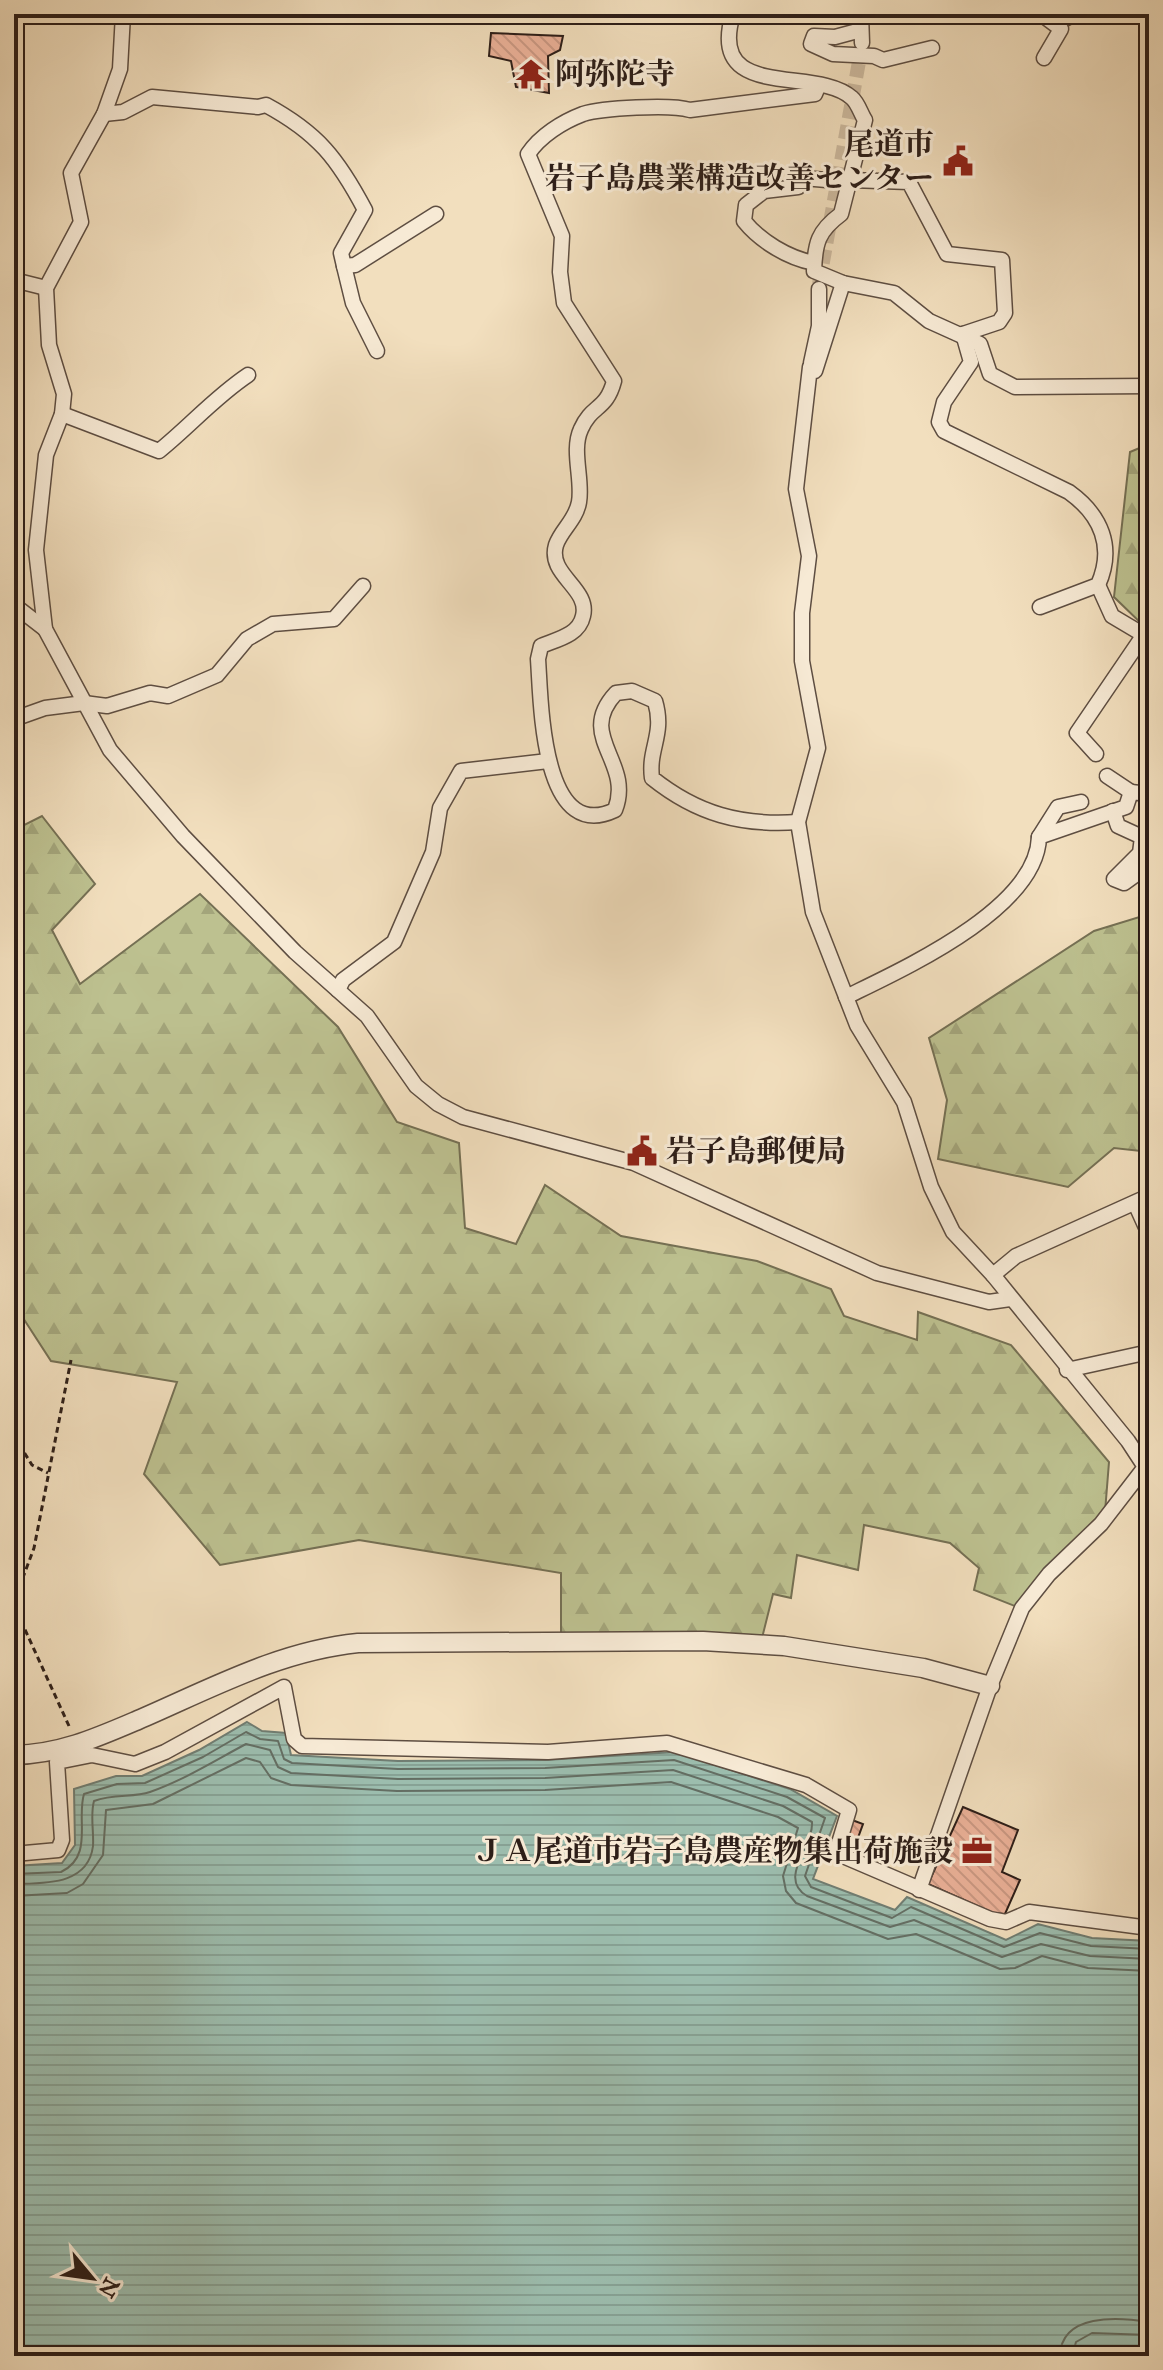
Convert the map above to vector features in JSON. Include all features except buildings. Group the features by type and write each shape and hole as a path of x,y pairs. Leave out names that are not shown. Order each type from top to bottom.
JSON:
{"street":[{"path":"123,14 120,69 104,114 71,173 81,222 46,288 49,345 64,394 62,414 46,455 36,550 45,629 110,750 183,836 295,952 367,1016 416,1086 438,1104 463,1117 634,1163 877,1273 989,1302 1010,1299"},
{"path":"733,14 729,50 740,66 758,74 852,98 865,120 841,214 823,227 815,243 814,271 843,283 894,293 929,321 980,344 990,374 1015,387 1149,386"},
{"path":"861,14 862,37 814,36 811,44 833,54 874,56 883,60 932,48"},
{"path":"1041,14 1061,29 1044,58"},
{"path":"1060,14 1067,18 1073,14"},
{"path":"798,822 762,825 714,816 676,797 652,778 651,767 661,722 655,701 632,691 616,693 602,708 599,728 620,781 615,810 603,815 586,816 570,804 548,761 538,659 541,646 574,633 583,617 584,600 556,561 556,546 574,518 580,500 579,432 590,413 609,399 614,381 564,303 560,272 562,236 528,154 539,138 584,114 675,106 690,110 815,94 818,87"},
{"path":"104,114 123,112 152,97 258,107 266,105 295,121 341,164 365,210 341,253 353,303 377,351"},
{"path":"814,263 800,260 755,235 744,221 746,205 764,191 798,187 803,178 909,182 947,254 1002,260 1005,313 999,322 963,334"},
{"path":"344,266 355,265 436,214"},
{"path":"14,280 46,288"},
{"path":"810,367 815,371 843,283"},
{"path":"819,289 819,326 810,367 796,489 809,556 802,613 802,661 818,748 798,822 813,912 857,1025 904,1102 931,1187 953,1232 993,1275 1147,1468 1101,1524 1035,1589 1013,1627 919,1890"},
{"path":"963,334 971,362 944,402 939,422 944,431 1084,503 1104,531 1105,570 1098,585 1040,607"},
{"path":"62,414 159,451 198,420 216,396 248,375"},
{"path":"1096,754 1077,733 1146,637 1112,616 1098,585"},
{"path":"14,719 45,708 84,703 107,706 150,693 168,696 217,675 247,639 273,624 334,619 363,586"},
{"path":"14,605 45,629"},
{"path":"338,990 343,980 394,942 433,852 440,808 461,771 548,761"},
{"path":"1107,776 1131,792 1149,794"},
{"path":"1039,837 1126,807 1131,792"},
{"path":"846,997 963,935 987,917 1038,856 1039,837 1058,807 1081,802"},
{"path":"1113,811 1118,826 1142,837 1140,853 1114,879 1124,883 1149,865"},
{"path":"993,1275 1016,1256 1142,1199 1149,1234"},
{"path":"1067,1370 1149,1352"},
{"path":"14,1755 45,1754 78,1745 259,1666 329,1646 358,1643 703,1641 757,1644 923,1668 990,1686"},
{"path":"14,1854 58,1850 62,1840 57,1762 92,1755 135,1764 165,1752 284,1687 294,1739 302,1746 548,1752 667,1743 792,1780 849,1810 836,1853 919,1890 1006,1922 1029,1912 1149,1928"}],"path":[{"path":"71,1360 34,1548 16,1596 17,1612 78,1745"},
{"path":"14,1436 32,1465 49,1473"}],"green space":[{"path":"1149,444 1149,631 1114,597 1130,452"},
{"path":"42,816 95,884 52,930 80,984 200,894 338,1027 397,1122 459,1143 465,1228 516,1244 545,1185 621,1236 757,1261 831,1289 844,1316 917,1340 918,1312 1011,1345 1109,1462 1105,1512 1020,1608 974,1590 979,1568 950,1543 864,1525 858,1570 797,1555 791,1598 773,1594 762,1638 561,1636 561,1573 359,1540 220,1565 144,1474 177,1382 51,1361 14,1304 14,830"},
{"path":"1149,914 1149,1152 1114,1148 1068,1187 938,1159 947,1100 929,1038 1094,931"}],"water":[{"path":"247,1722 262,1731 286,1733 291,1755 398,1761 545,1760 675,1752 790,1789 837,1816 813,1879 895,1910 907,1897 1006,1940 1038,1924 1092,1938 1149,1941 1149,2353 1093,2351 1082,2356 14,2356 14,1866 62,1863 75,1845 74,1789 116,1776 142,1776 199,1750"}],"tunnel":[{"path":"819,284 862,45"}],"place":[{"name":"阿弥陀寺","path":"531,74"},
{"name":"尾道市 岩子島農業構造改善センター","path":"958,161"},
{"name":"岩子島郵便局","path":"642,1151"},
{"name":"ＪＡ尾道市岩子島農産物集出荷施設","path":"977,1851"}]}
